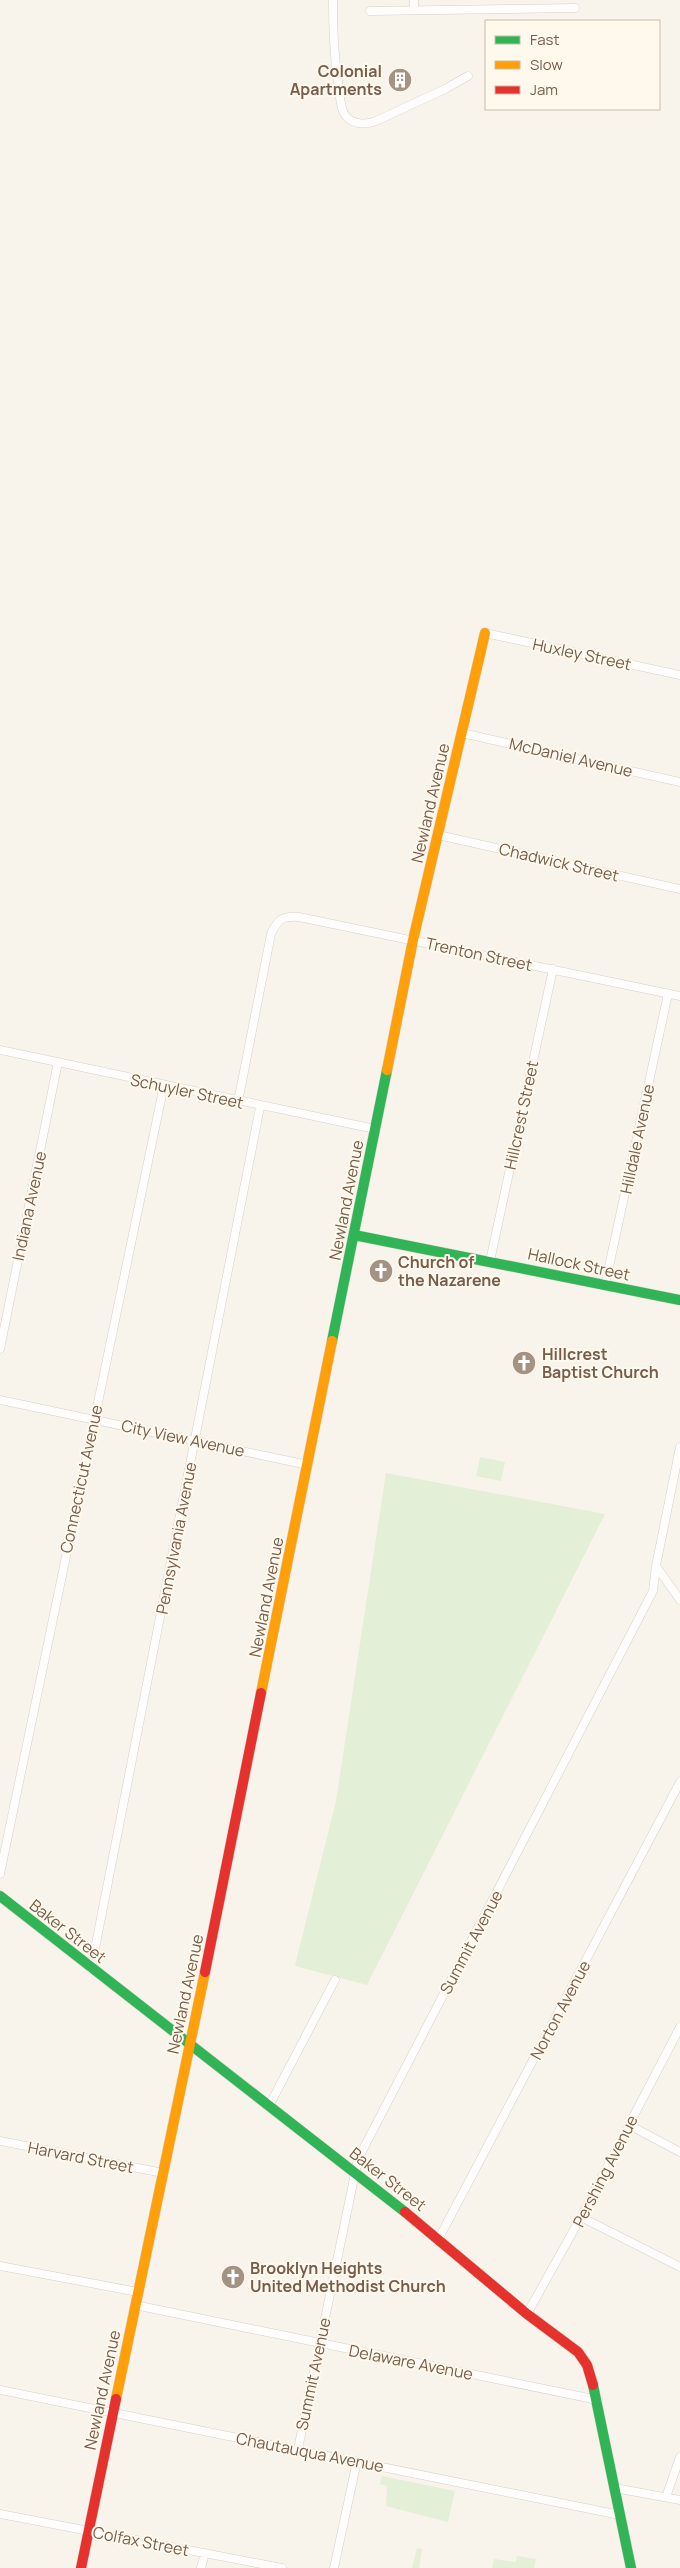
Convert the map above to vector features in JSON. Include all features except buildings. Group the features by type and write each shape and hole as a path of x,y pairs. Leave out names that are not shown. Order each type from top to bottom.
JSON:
{"street":[{"path":"333,0 334,63 341,106 345,115 351,120 364,124 376,122 468,76"},
{"path":"414,0 414,10"},
{"path":"532,0 532,9"},
{"path":"370,12 574,8"},
{"name":"Huxley Street","path":"485,633 680,675"},
{"name":"Newland Avenue","path":"81,2568 190,2045 414,940 485,633"},
{"name":"McDaniel Avenue","path":"462,733 680,782"},
{"name":"Chadwick Street","path":"438,835 680,889"},
{"name":"Trenton Street","path":"238,1102 271,934 278,920 285,916 299,917 414,940 680,996"},
{"name":"Hillcrest Street","path":"490,1261 553,969"},
{"name":"Hilldale Avenue","path":"605,1285 668,994"},
{"name":"Schuyler Street","path":"0,1050 375,1130"},
{"name":"Indiana Avenue","path":"0,1349 58,1062"},
{"name":"Connecticut Avenue","path":"0,1874 164,1085"},
{"name":"Pennsylvania Avenue","path":"91,1969 260,1106"},
{"name":"Hallock Street","path":"354,1235 680,1300"},
{"name":"City View Avenue","path":"0,1400 308,1465"},
{"name":"Summit Avenue","path":"298,2449 358,2159 643,1614 653,1591 656,1566 680,1447"},
{"path":"656,1566 680,1600"},
{"name":"Norton Avenue","path":"439,2238 680,1782"},
{"name":"Baker Street","path":"0,1896 91,1969 439,2238 527,2314 580,2355 592,2377 598,2400 631,2568"},
{"path":"269,2106 335,1980"},
{"name":"Pershing Avenue","path":"527,2314 581,2217 679,2031"},
{"path":"629,2125 680,2152"},
{"name":"Harvard Street","path":"0,2141 162,2173"},
{"path":"581,2217 680,2267"},
{"path":"0,2266 138,2292"},
{"name":"Delaware Avenue","path":"135,2305 598,2400"},
{"name":"Chautauqua Avenue","path":"0,2390 620,2515"},
{"path":"666,2497 680,2456"},
{"path":"334,2568 357,2461"},
{"path":"615,2488 680,2500"},
{"name":"Colfax Street","path":"0,2514 282,2568"},
{"path":"201,2568 204,2553"}],"green space":[{"path":"480,1457 505,1462 501,1481 476,1476"},
{"path":"386,1473 605,1514 367,1985 295,1966 336,1801"},
{"path":"382,2476 455,2491 448,2522 386,2506 387,2486 380,2484"},
{"path":"417,2548 422,2549 419,2568 412,2568"},
{"path":"517,2556 536,2559 534,2568 492,2568 494,2559 516,2562"}],"traffic: fast":[{"path":"332,1341 387,1070"},
{"path":"354,1235 680,1300"},
{"path":"0,1896 405,2212"},
{"path":"593,2385 631,2568"}],"traffic: slow":[{"path":"387,1070 413,940 485,633"},
{"path":"261,1693 332,1341"},
{"path":"116,2399 205,1972"}],"traffic: jam":[{"path":"205,1972 261,1693"},
{"path":"405,2212 527,2314 578,2352 587,2365 593,2385"},
{"path":"81,2568 116,2399"}],"place":[{"name":"Colonial Apartments","path":"400,80"},
{"name":"Church of the Nazarene","path":"381,1271"},
{"name":"Hillcrest Baptist Church","path":"524,1363"},
{"name":"Brooklyn Heights United Methodist Church","path":"233,2277"}]}
